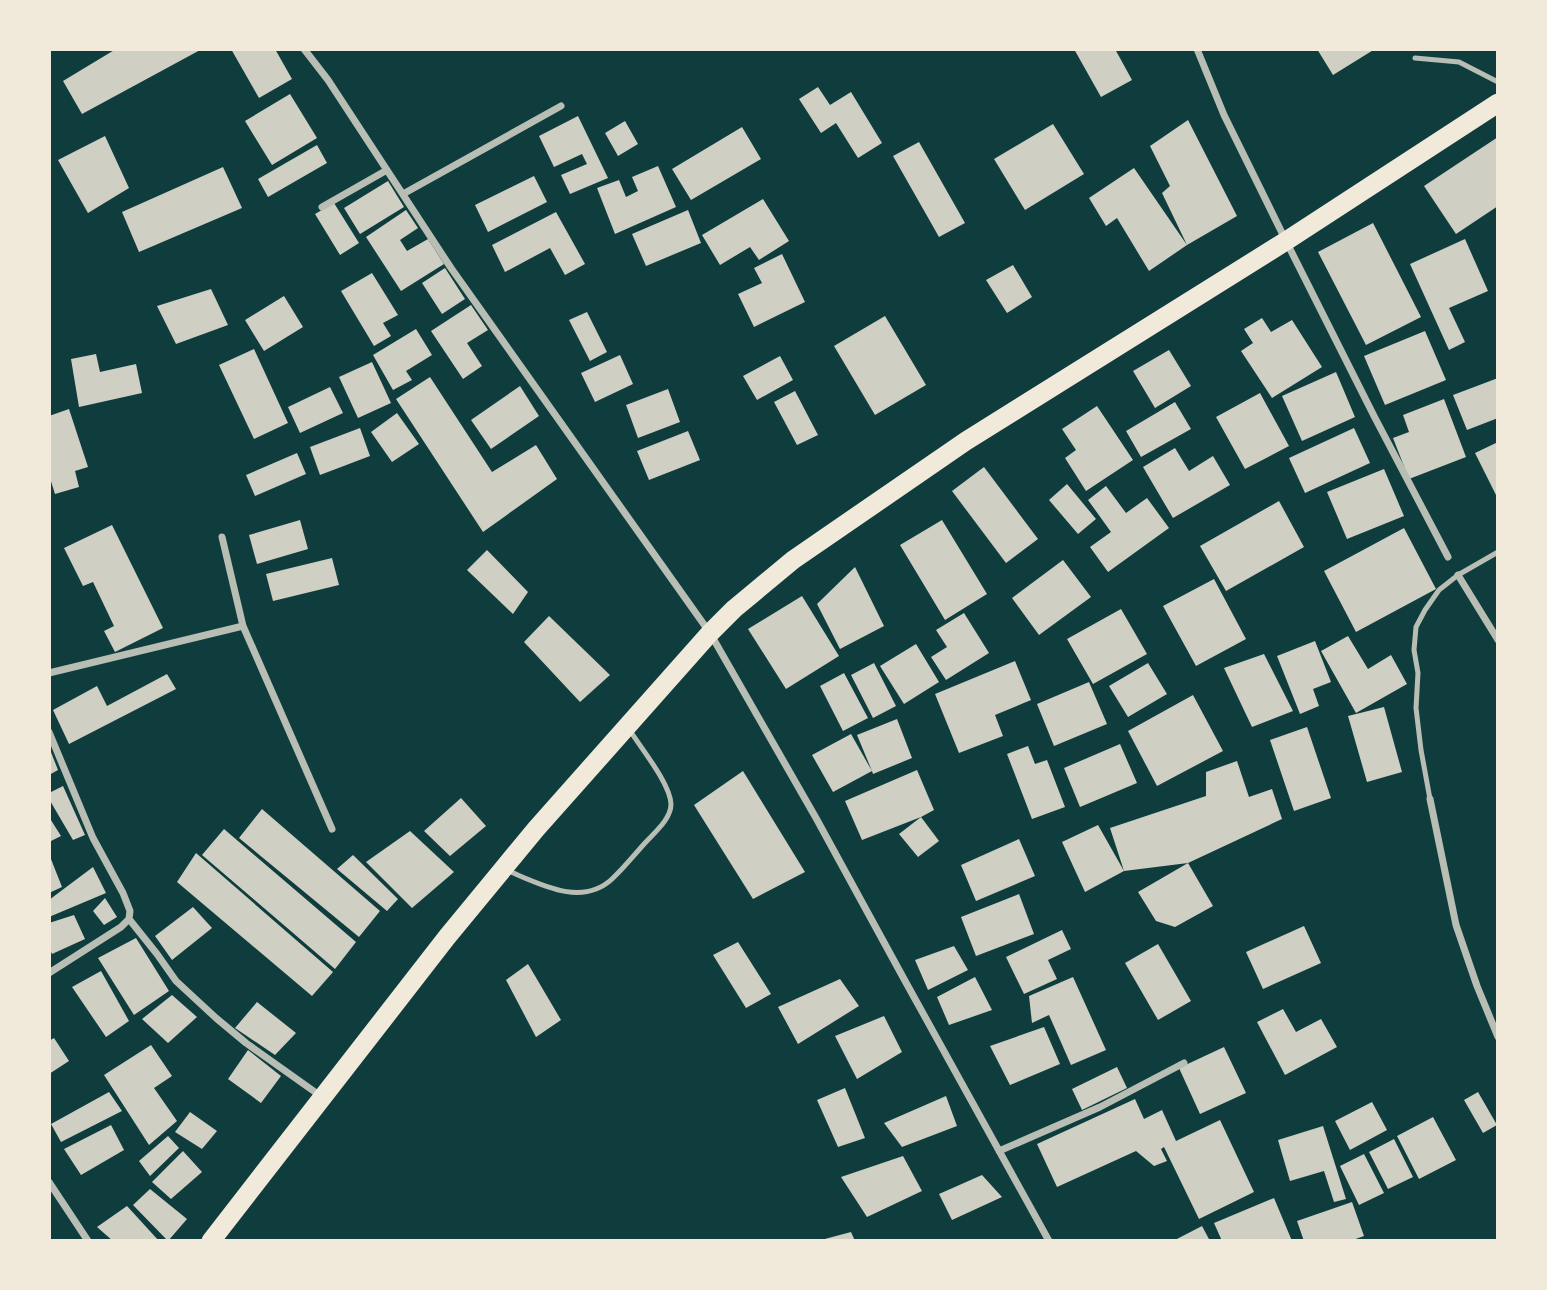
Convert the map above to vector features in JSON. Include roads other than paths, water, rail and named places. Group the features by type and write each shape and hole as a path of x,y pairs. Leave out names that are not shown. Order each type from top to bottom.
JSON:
{"highway":[{"path":"211,1241 447,937 536,829 734,609 793,560 965,441 1286,242 1498,103"}],"street":[{"path":"304,49 328,80 451,268 710,634 816,818 1049,1241"},
{"path":"1197,49 1224,115 1286,242 1448,557"},
{"path":"403,194 561,106"},
{"path":"322,207 387,170"},
{"path":"222,537 243,626 332,829"},
{"path":"1458,575 1498,640"},
{"path":"49,673 243,626"},
{"path":"49,732 93,838 130,911 129,919 113,933 49,973"},
{"path":"1430,799 1456,925 1498,1037"},
{"path":"129,919 176,981 216,1018 323,1098"},
{"path":"999,1151 1100,1108 1184,1063"},
{"path":"49,1182 88,1241"}],"lane":[{"path":"1415,58 1458,62 1498,82"},
{"path":"1430,799 1416,708 1416,627 1439,590 1458,575 1498,552"},
{"path":"503,869 561,892 581,893 597,890 610,881 659,828 670,813 671,800 662,780 627,726"}]}
